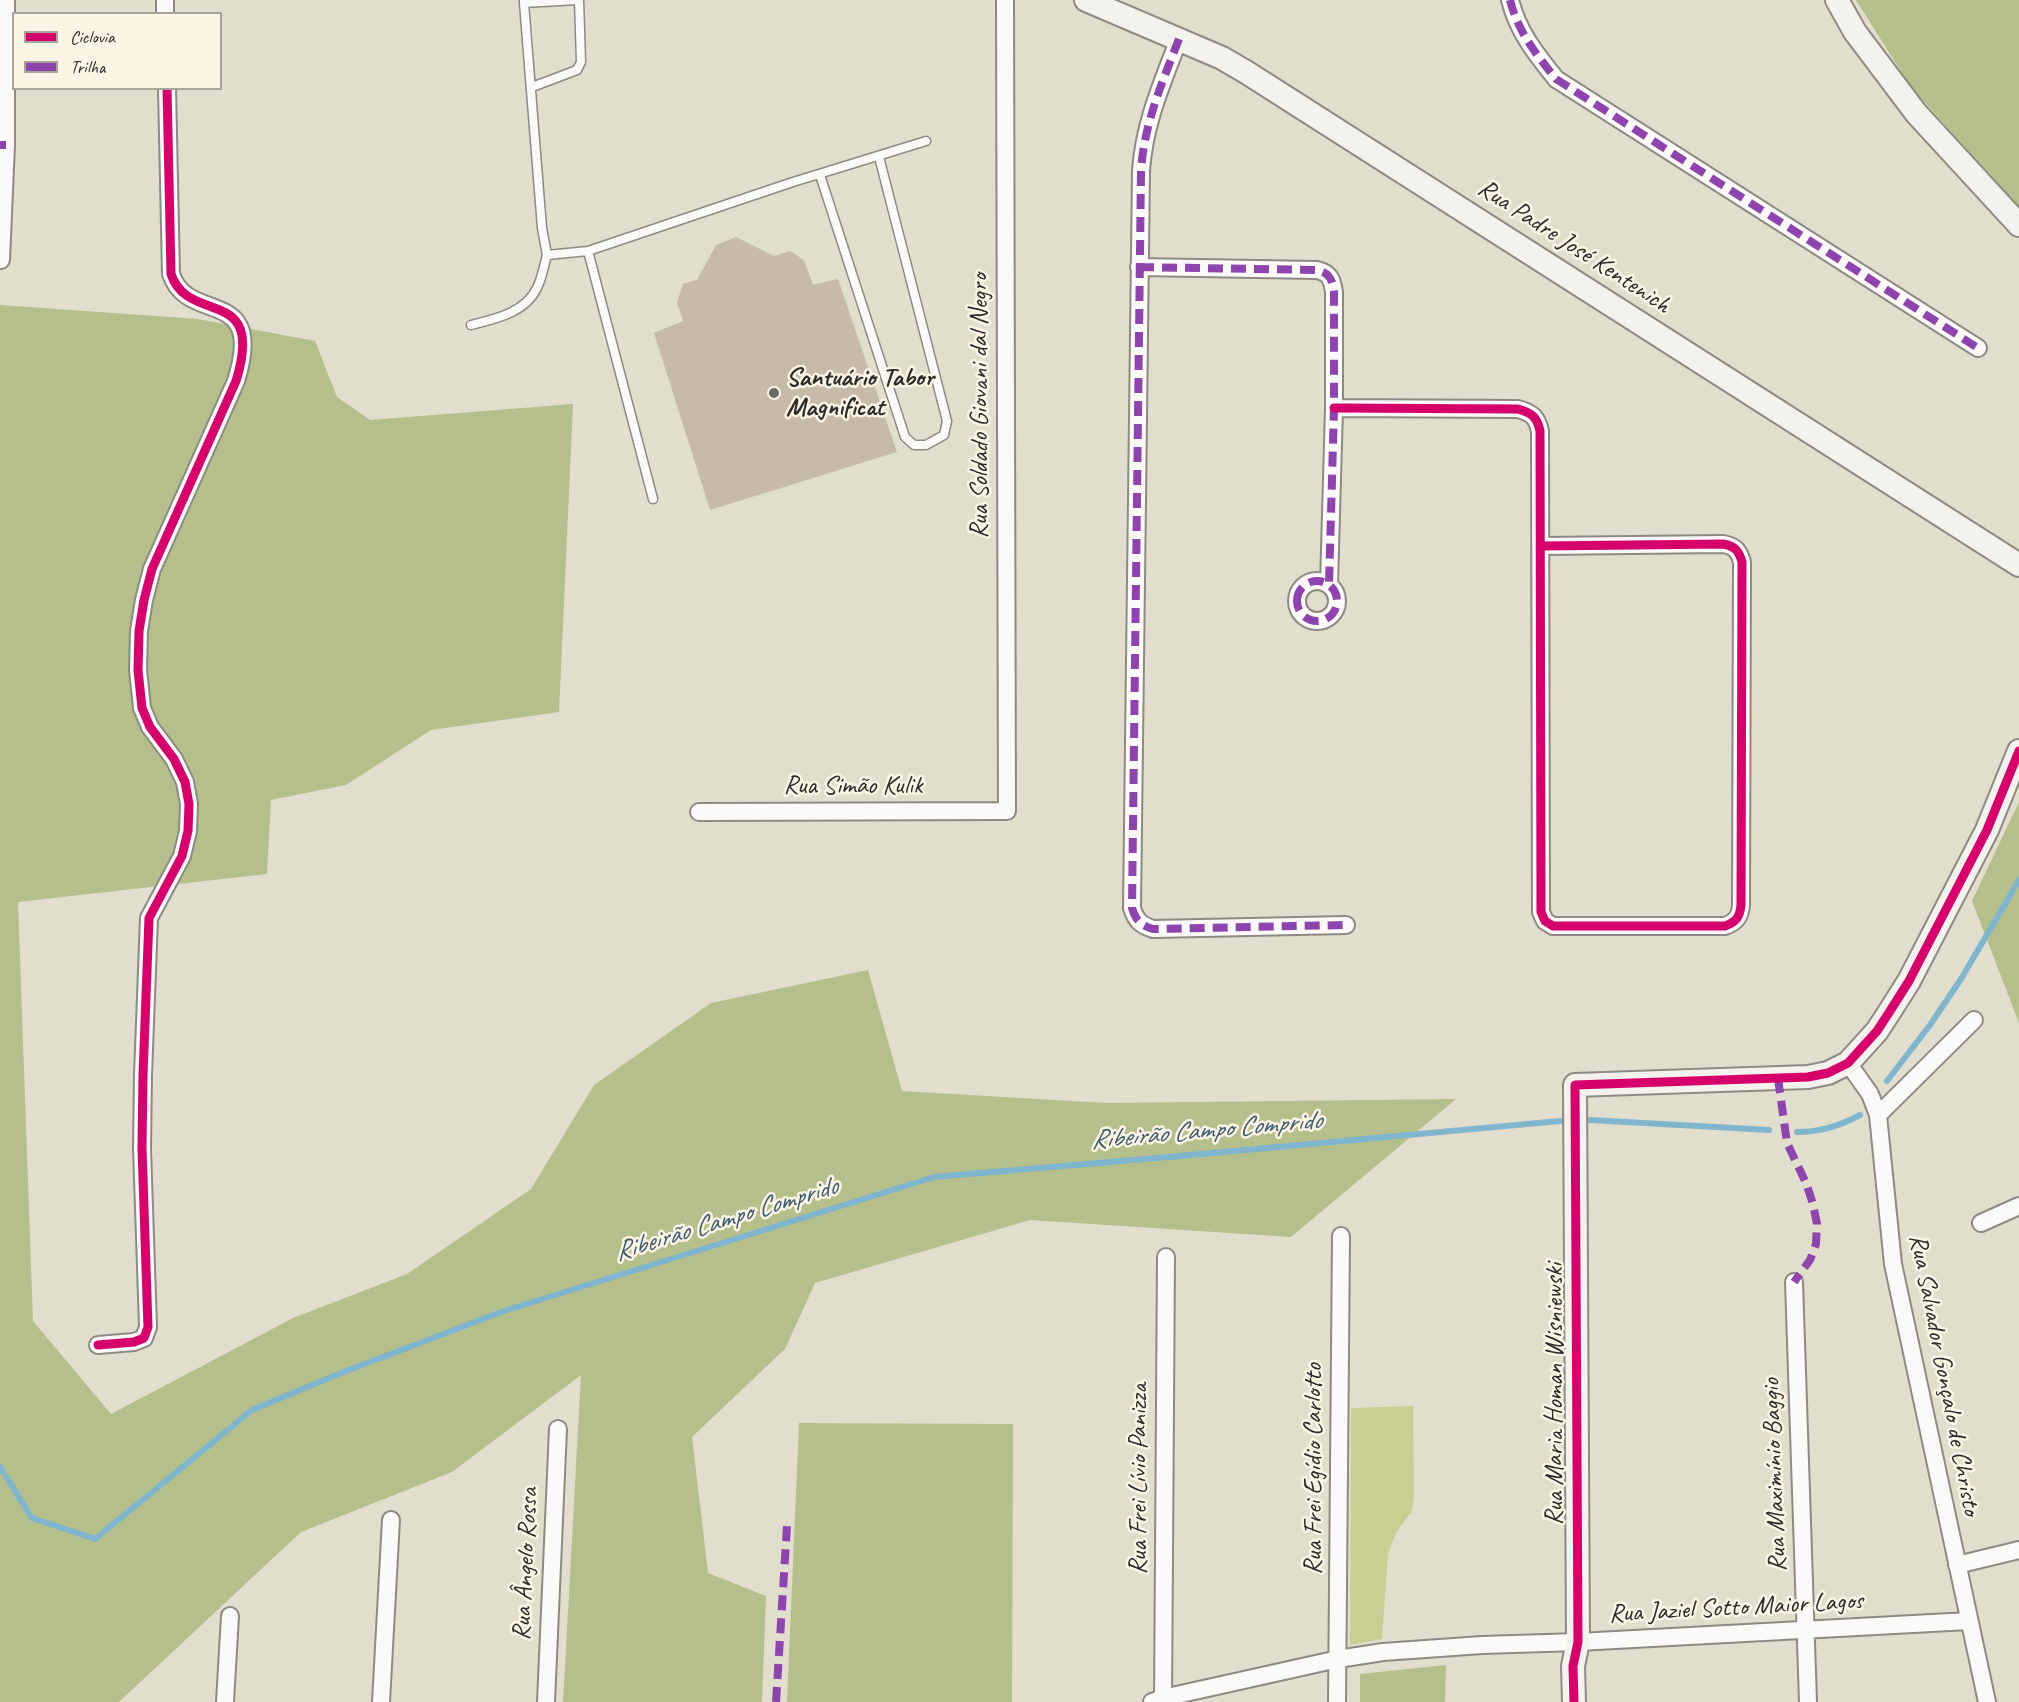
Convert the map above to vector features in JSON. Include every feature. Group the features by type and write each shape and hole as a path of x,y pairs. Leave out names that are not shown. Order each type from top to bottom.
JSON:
{"street":[{"path":"1,260 3,34 6,0"},
{"name":"Rua Soldado Giovani dal Negro","path":"1005,0 1007,811"},
{"name":"Rua Padre José Kentenich","path":"1086,0 1222,58 1246,72 2019,565"},
{"path":"1510,0 1515,19 1531,48 1556,79 1978,348"},
{"path":"1837,0 1855,32 1887,76 1917,113 2019,225"},
{"path":"1179,39 1149,119 1143,146 1139,267 1132,908 1135,917 1143,926 1153,929 1346,926"},
{"path":"98,1345 134,1342 144,1338 148,1327 142,1075 149,918 182,856 188,831 189,804 185,782 174,759 150,727 142,708 138,670 144,600 152,569 236,381 243,357 242,334 234,317 182,294 171,274 167,90"},
{"path":"1139,267 1317,270 1325,272 1332,280 1334,292 1334,408 1329,585"},
{"path":"1334,408 1518,409 1530,412 1537,420 1540,431 1541,546 1541,912 1545,921 1553,926 1725,926 1733,923 1740,916 1741,905 1742,562 1739,551 1732,545 1723,544 1541,546"},
{"path":"1848,1063 1877,1031 1909,981 1988,830 2019,751"},
{"name":"Rua Simão Kulik","path":"699,812 1007,811"},
{"path":"1878,1115 1974,1020"},
{"name":"Rua Maria Homan Wisniewski","path":"1574,1702 1574,1666 1578,1642 1575,1085 1808,1077 1828,1073 1848,1063"},
{"name":"Rua Salvador Gonçalo de Christo","path":"1848,1063 1870,1094 1878,1115 1893,1264 1987,1702"},
{"path":"1981,1223 2019,1206"},
{"name":"Rua Frei Egídio Carlotto","path":"1337,1702 1341,1236"},
{"name":"Rua Frei Lívio Panizza","path":"1159,1701 1166,1257"},
{"name":"Rua Maximínio Baggio","path":"1794,1282 1808,1702"},
{"name":"Rua Ângelo Rossa","path":"546,1702 558,1429"},
{"path":"381,1702 391,1520"},
{"path":"1957,1565 2019,1550"},
{"path":"225,1702 230,1616"},
{"name":"Rua Jaziel Sotto Maior Lagos","path":"1159,1701 1338,1659 1430,1648 1969,1621"}],"lane":[{"path":"471,325 503,317 524,303 536,289 547,255 542,228 524,1 578,0 581,62 577,70 532,87"},
{"path":"547,255 588,251 926,141"},
{"path":"820,175 905,437 914,445 926,445 944,435 947,421 879,157"},
{"path":"588,251 653,499"}],"green space":[{"path":"1856,0 2019,0 2019,207 1910,86"},
{"path":"0,305 198,319 315,341 337,397 370,420 573,404 559,712 431,730 346,785 271,800 267,874 18,902 33,1321 111,1414 293,1318 407,1274 531,1189 594,1085 711,1003 868,970 902,1091 1106,1103 1456,1099 1291,1237 1030,1220 815,1283 785,1349 692,1437 708,1573 766,1596 762,1702 563,1702 581,1375 452,1472 301,1532 119,1702 0,1702"},
{"path":"2019,802 2019,1023 1972,901"},
{"path":"1413,1406 1414,1496 1412,1511 1397,1531 1388,1554 1382,1639 1350,1645 1351,1408"},
{"path":"799,1423 1013,1424 1012,1702 787,1702"},
{"path":"1446,1665 1445,1702 1360,1702 1360,1674"}],"building":[{"name":"Santuário Tabor Magnificat","path":"736,237 774,256 790,251 804,260 813,285 838,279 897,452 710,510 654,333 683,321 677,302 683,284 697,280 716,245"}],"waterway":[{"name":"Ribeirão Campo Comprido","path":"1887,1081 1930,1025 1961,979 2019,880"},
{"name":"Ribeirão Campo Comprido","path":"1797,1132 1830,1128 1860,1115"},
{"name":"Ribeirão Campo Comprido","path":"1590,1120 1769,1130"},
{"name":"Ribeirão Campo Comprido","path":"0,1467 32,1518 95,1539 252,1410 341,1373 504,1311 934,1177 1560,1121"}],"marked path":[{"path":"1510,0 1523,32 1556,79 1978,348"},
{"path":"1179,39 1150,120 1141,171 1132,908 1140,922 1153,929 1346,925"},
{"path":"0,145 6,145"},
{"path":"1139,267 1317,270 1330,277 1334,292 1334,408 1329,585"},
{"path":"1317,581 1325,582 1331,587 1336,593 1337,601 1336,609 1331,615 1325,620 1317,621 1309,620 1303,615 1298,609 1297,601 1298,593 1303,587 1309,582 1317,581"},
{"path":"1778,1078 1787,1143 1806,1183 1817,1224 1816,1244 1810,1260 1794,1282"},
{"path":"776,1702 787,1526"}],"cycle path":[{"path":"98,1345 134,1342 144,1338 148,1327 142,1148 149,918 182,856 188,831 189,804 185,782 174,759 150,727 142,708 138,670 139,631 152,569 236,381 243,351 241,331 233,318 193,299 180,290 171,274 167,90"},
{"path":"1334,408 1518,409 1535,419 1540,431 1541,912 1545,921 1553,926 1725,926 1735,921 1740,913 1741,905 1742,562 1739,555 1731,546 1723,544 1541,546"},
{"path":"1574,1702 1573,1666 1578,1642 1575,1085 1808,1077 1828,1073 1848,1063 1877,1031 1909,981 1987,830 2019,751"}],"place":[{"name":"Santuário Tabor Magnificat","path":"774,393"}]}
